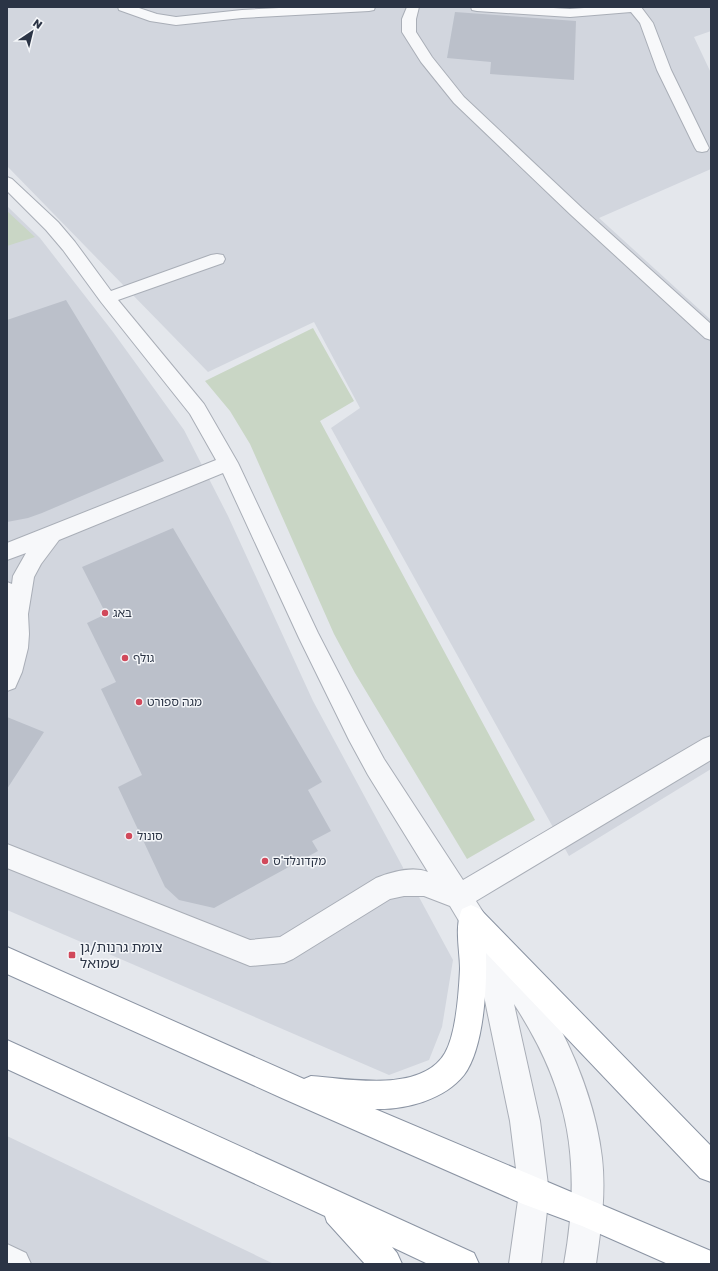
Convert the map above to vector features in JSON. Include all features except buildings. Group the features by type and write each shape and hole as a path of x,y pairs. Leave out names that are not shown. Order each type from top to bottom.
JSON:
{"highway":[{"path":"294,1089 376,1095 401,1093 422,1088 439,1078 453,1066 460,1051 467,1027 473,995 474,964 465,908"},
{"path":"465,908 711,1167"},
{"path":"7,960 294,1089 534,1193 587,1213 704,1264"},
{"path":"7,1054 463,1264"},
{"path":"332,1204 386,1264"}],"street":[{"path":"124,7 155,18 176,21 242,14 369,7"},
{"path":"413,7 409,19 409,32 426,59 459,100 576,211 711,334"},
{"path":"477,7 570,13 635,8 646,23 664,70 702,148"},
{"path":"7,182 52,226 69,246 107,298 198,409 228,463 310,638 349,718 376,767 465,908 532,1008 555,1048 570,1090 582,1132 587,1158 587,1213 580,1264"},
{"path":"107,298 217,259"},
{"path":"7,552 228,463"},
{"path":"7,681 12,672 18,638 18,612 24,576 34,558 52,534"},
{"path":"7,590 11,594 18,612"},
{"path":"465,908 711,747"},
{"path":"7,856 250,953 284,950 385,887 404,882 424,883 465,908 497,991 526,1122 534,1193 525,1264"},
{"path":"7,1260 15,1264"}],"shaded area":[{"path":"7,7 711,7 711,31 694,37 711,73 711,169 599,218 711,320 711,769 569,856 331,428 360,408 314,322 208,372 7,166"},
{"path":"7,206 40,238 113,332 184,430 228,516 313,701 453,960 442,1027 429,1060 389,1075 7,910"},
{"path":"7,1136 274,1264 7,1264"}],"green space":[{"path":"7,211 35,237 7,246"},
{"path":"313,328 354,401 320,421 535,820 467,859 355,673 334,634 250,444 230,411 205,381"}],"place":[{"name":"באג","path":"105,613"},
{"name":"גולף","path":"125,658"},
{"name":"מגה ספורט","path":"139,702"},
{"name":"סונול","path":"129,836"},
{"name":"מקדונלד'ס","path":"265,861"},
{"name":"צומת גרנות/גן שמואל","path":"72,955"}]}
